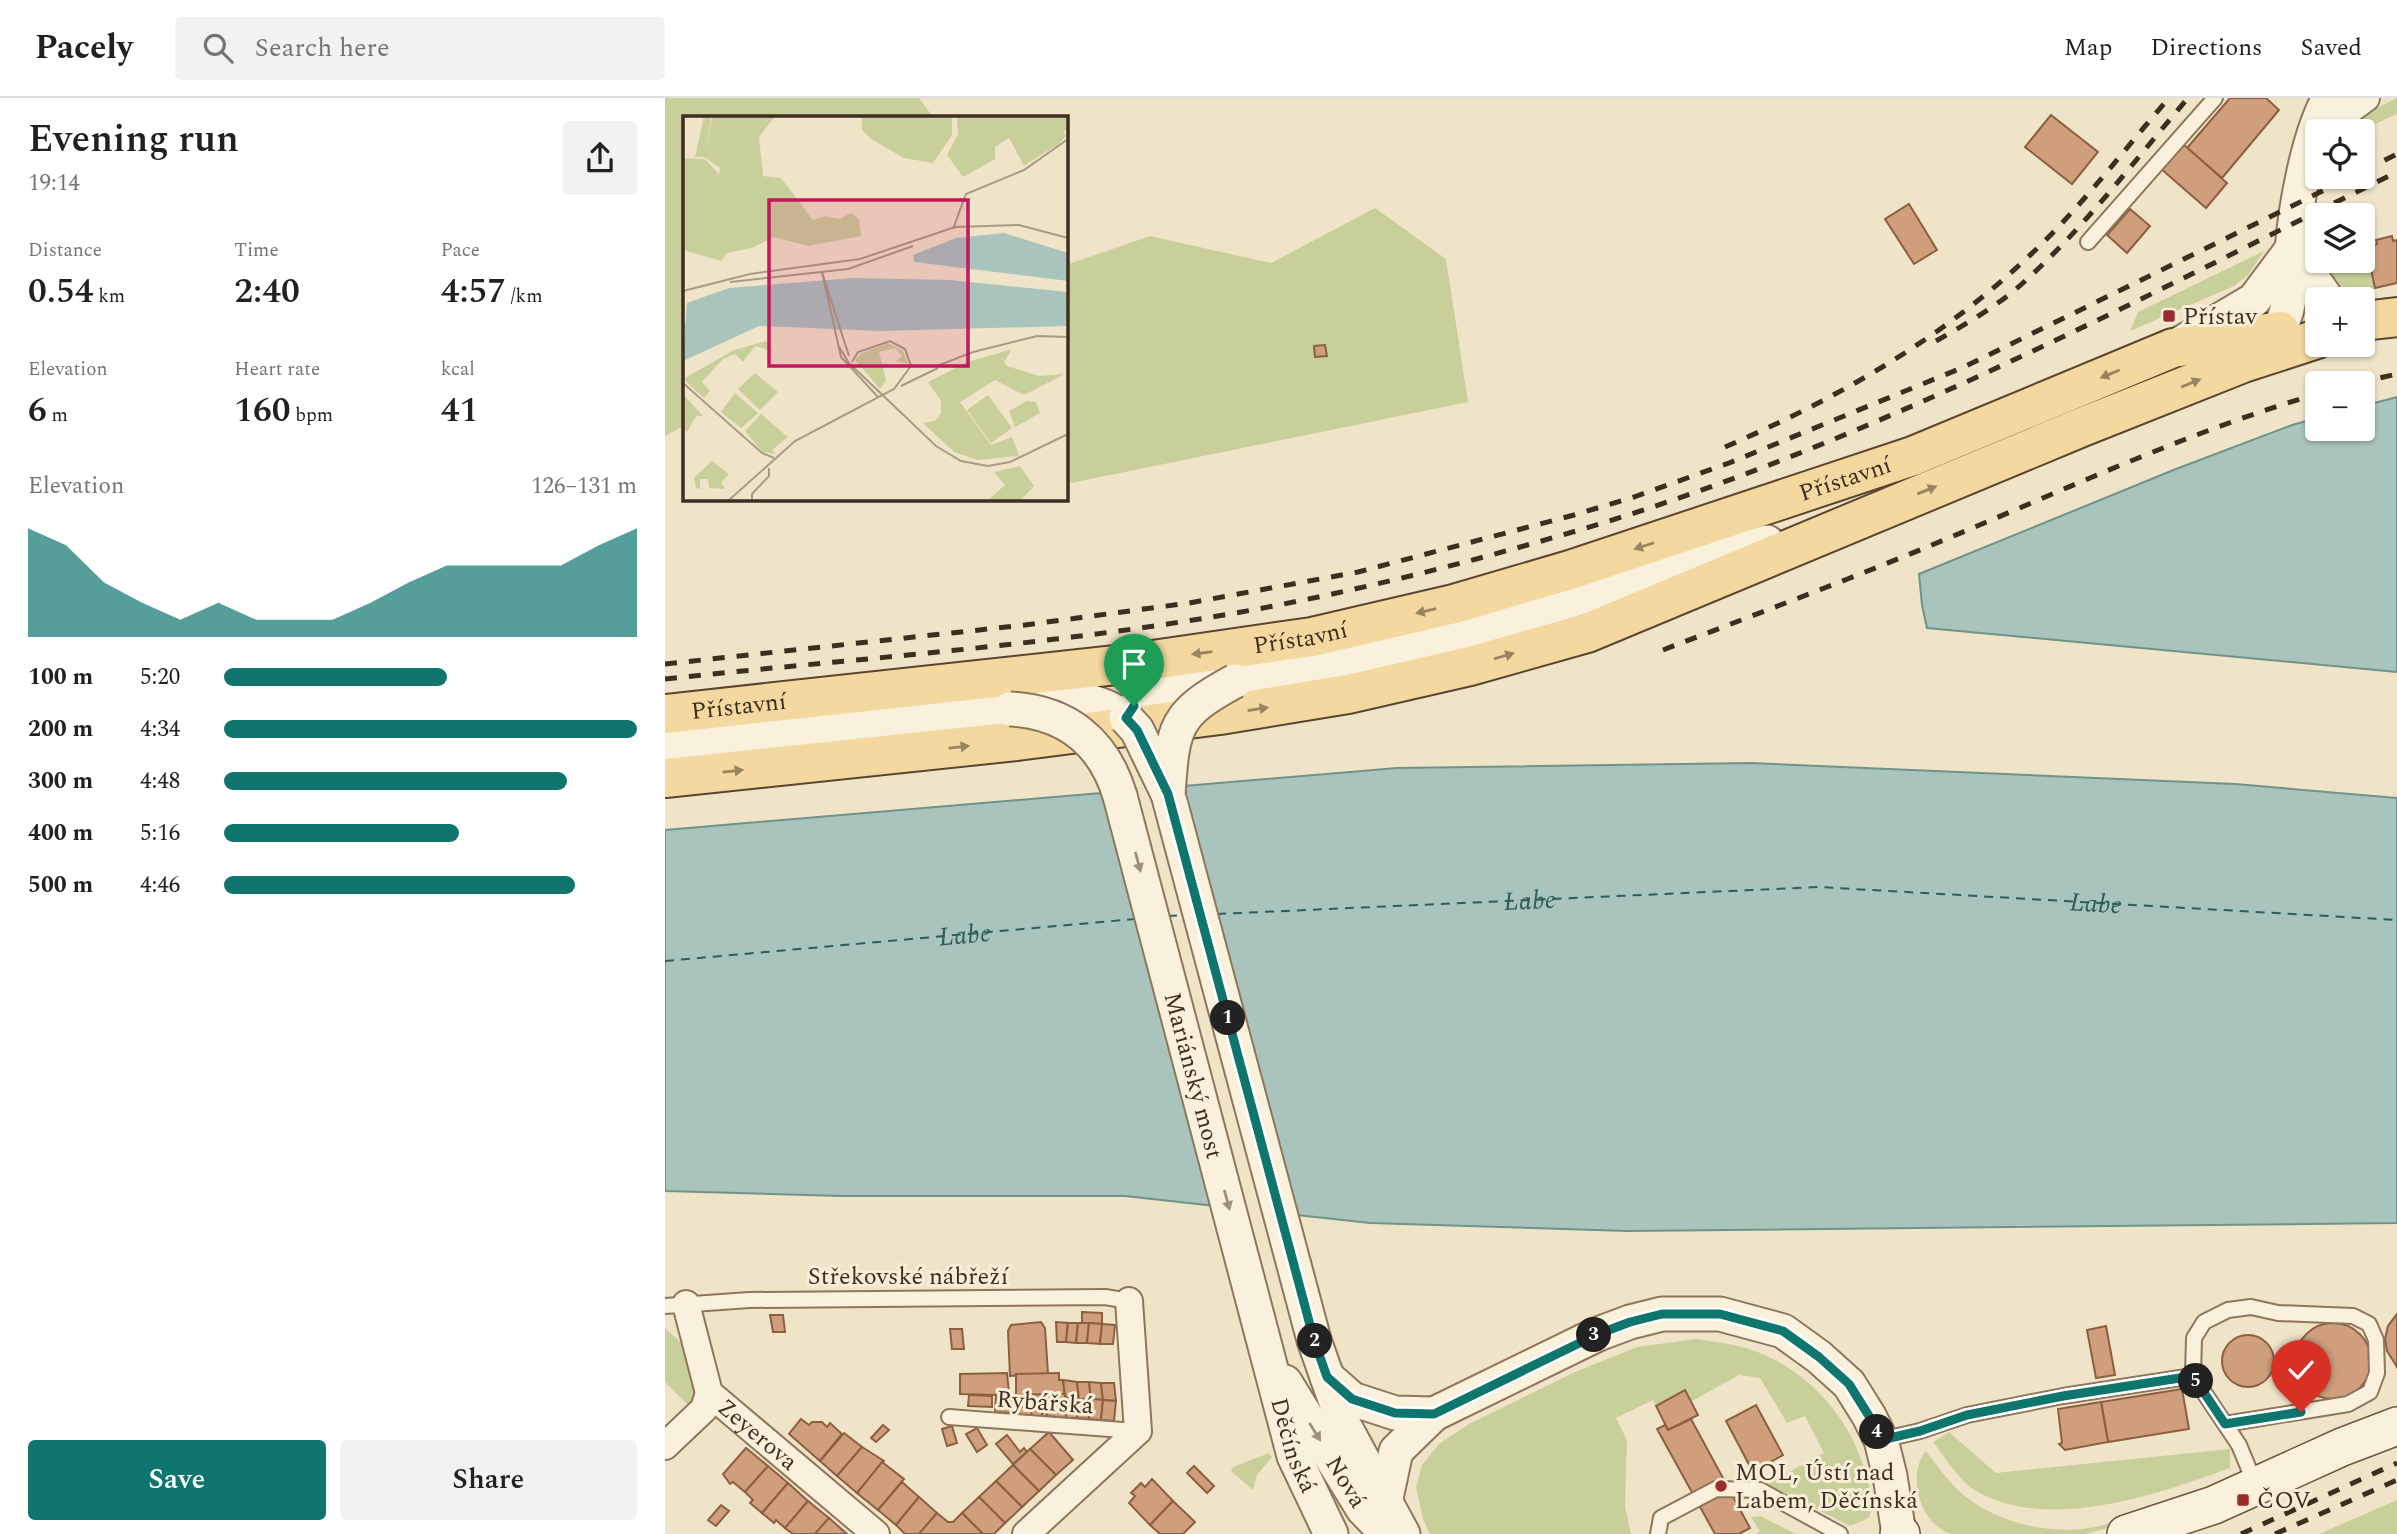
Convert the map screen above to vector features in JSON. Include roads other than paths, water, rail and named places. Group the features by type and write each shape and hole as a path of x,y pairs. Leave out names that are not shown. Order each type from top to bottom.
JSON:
{"main road":[{"name":"Přístavní","path":"665,714 1125,664 1312,637 1454,604 1570,570 1913,456 2173,348 2305,328"},
{"name":"Přístavní","path":"665,778 1017,741 1220,715 1348,694 1471,666 1587,633 1864,516 2243,363 2305,342"},
{"path":"2126,1534 2214,1505 2342,1447 2397,1426"},
{"path":"2166,1534 2214,1505"}],"street":[{"path":"2322,119 2329,98"},
{"path":"2338,119 2366,98"},
{"path":"2243,363 2278,331 2288,307 2292,249 2305,187"},
{"path":"2292,249 2319,287"},
{"path":"2173,348 2253,300 2292,249"},
{"name":"Přístavní","path":"1581,598 1748,533 1913,456"},
{"name":"Přístavní","path":"1235,681 1348,661 1465,632 1756,545 1864,516"},
{"path":"1010,709 1071,698 1097,703 1126,718 1144,697 1157,690 1193,681 1235,681"},
{"name":"Mariánský most","path":"1168,794 1171,760 1183,718 1204,698 1235,681"},
{"name":"Přístavní","path":"665,745 1010,709"},
{"name":"Mariánský most","path":"1010,709 1042,713 1056,718 1084,735 1107,762 1120,796 1267,1353"},
{"name":"Mariánský most","path":"1126,718 1137,730 1168,794 1314,1340"},
{"name":"Mariánský most","path":"1120,796 1119,756 1126,718"},
{"path":"1026,1534 1137,1431 1129,1301"},
{"name":"Zeyerova","path":"675,1305 709,1393 876,1534"},
{"path":"1386,1519 1396,1451 1434,1414 1598,1334 1630,1322 1662,1314 1720,1314 1783,1331 1819,1357 1849,1384 1881,1440 1900,1534"},
{"name":"Nová","path":"1314,1340 1344,1425 1386,1519"},
{"name":"Nová","path":"1267,1353 1363,1509 1386,1519 1403,1534"},
{"name":"Děčínská","path":"1267,1353 1294,1456 1331,1534"},
{"path":"1327,1377 1352,1399 1395,1413 1434,1414"},
{"path":"665,1446 704,1409 709,1393"}],"lane":[{"path":"2088,242 2215,98"},
{"name":"Střekovské nábřeží","path":"675,1305 749,1300 831,1299 1105,1297 1129,1301"},
{"path":"2225,1424 2348,1404 2369,1391 2377,1373 2376,1340 2369,1324 2353,1316 2278,1313 2251,1307 2228,1310 2204,1322 2194,1338 2193,1376 2225,1424 2239,1445 2256,1486"},
{"path":"1881,1440 1920,1431 1967,1415 2063,1396 2193,1376"},
{"name":"Rybářská","path":"949,1417 1137,1431"},
{"path":"1658,1534 1661,1518 1716,1489 1760,1490 1840,1534"}],"water":[{"path":"2397,397 2397,672 1927,628 1919,574 2176,469 2292,425 2305,421 2305,441 2375,441 2375,403"},
{"name":"Labe","path":"1751,763 2235,784 2397,798 2397,1223 1627,1231 1370,1223 1125,1196 842,1196 665,1191 665,830 1397,768"}],"railway":[{"path":"1725,447 1846,388 1885,366 1958,316 2046,240 2169,98"},
{"path":"1936,341 2004,299 2046,261 2089,216 2188,98"},
{"path":"2375,165 2397,154"},
{"path":"665,679 995,646 1193,620 1386,582 1576,531 1683,497 1892,415 2095,321 2397,172"},
{"path":"665,664 1025,625 1189,603 1358,572 1574,515 1729,463 1964,367 2327,189"},
{"path":"2375,379 2397,374"},
{"path":"1663,650 1951,537 2177,442 2305,398"},
{"path":"2241,1534 2397,1463"},
{"path":"2275,1534 2397,1480"}],"place":[{"name":"Přístav","path":"2169,316"},
{"name":"MOL, Ústí nad Labem, Děčínská","path":"1721,1486"},
{"name":"ČOV","path":"2243,1500"}]}
